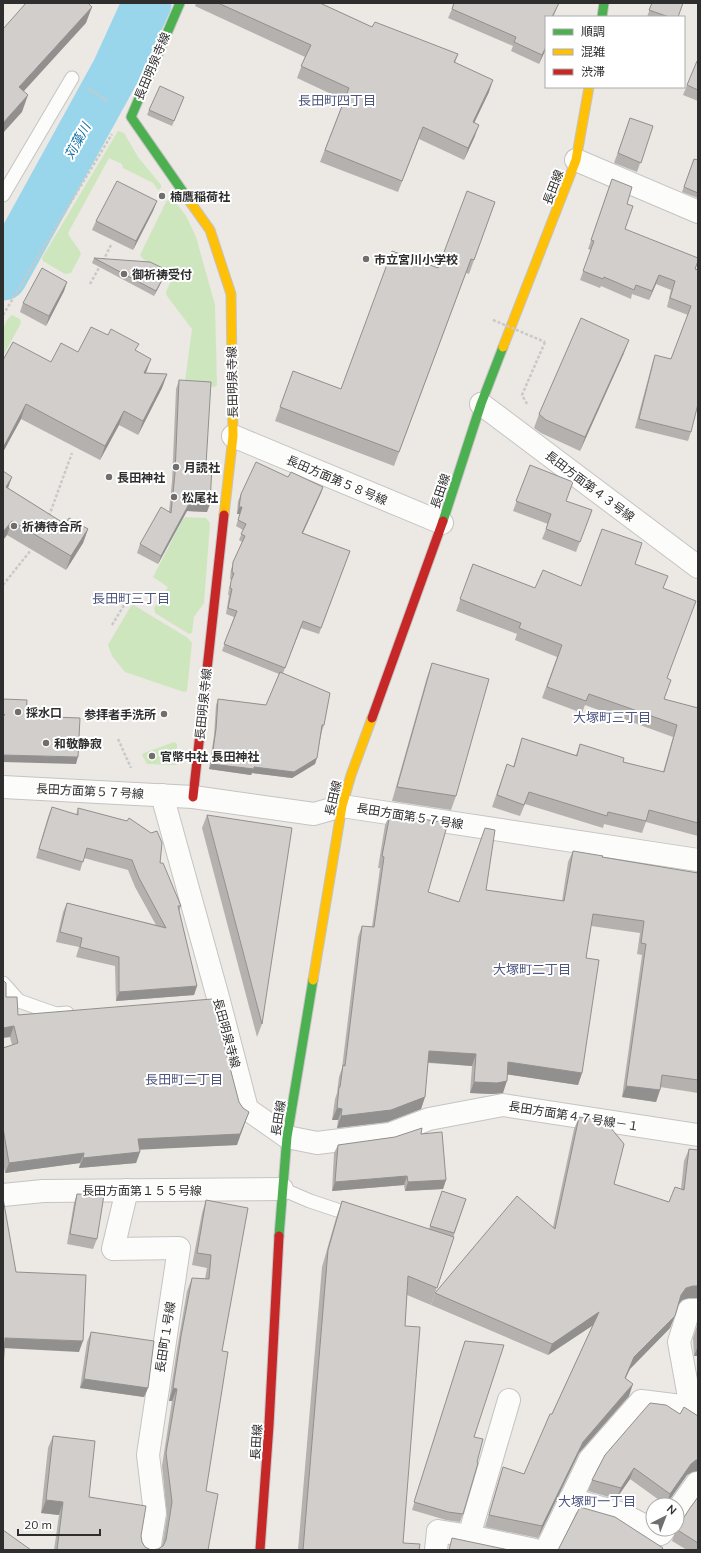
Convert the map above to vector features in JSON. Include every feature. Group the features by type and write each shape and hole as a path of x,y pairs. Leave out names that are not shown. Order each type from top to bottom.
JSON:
{"street":[{"name":"長田明泉寺線","path":"180,3 131,117 210,230 231,294 233,436 193,797"},
{"path":"602,16 604,3"},
{"name":"長田線","path":"260,1550 269,1425 282,1189 287,1137 342,806 351,775 442,523 482,404 576,160 589,88"},
{"path":"576,160 698,212"},
{"name":"長田方面第４３号線","path":"482,404 698,568"},
{"name":"長田方面第５８号線","path":"233,436 442,523"},
{"name":"長田方面第５７号線","path":"3,787 193,797 314,814 342,806 698,860"},
{"name":"長田明泉寺線","path":"162,795 211,1002 247,1110 287,1137"},
{"name":"長田方面第４７号線－１","path":"287,1137 317,1143 390,1134 428,1119 503,1105 698,1135"},
{"name":"長田方面第１５５号線","path":"3,1195 43,1191 282,1189"},
{"name":"長田町１号線","path":"127,1190 113,1249 179,1248 148,1455 155,1513 149,1550"},
{"path":"546,1550 590,1459 641,1402 694,1408 679,1342 689,1310 698,1310"},
{"path":"469,1536 509,1400"},
{"path":"685,1500 698,1483"},
{"path":"570,1499 620,1513 645,1526"},
{"path":"437,1541 469,1536 535,1550"}],"lane":[{"path":"3,195 72,78"},
{"path":"3,983 19,1001 56,1014 79,1012"},
{"path":"282,1189 310,1201 369,1220"}],"path":[{"path":"72,78 110,103"},
{"path":"3,315 119,122 131,117"},
{"path":"90,284 111,245"},
{"path":"493,320 545,342 522,394 527,404"},
{"path":"48,519 72,453"},
{"path":"3,585 31,550"},
{"path":"112,626 126,602"},
{"path":"118,739 127,758"}],"green space":[{"path":"118,131 124,133 138,157 161,185 161,188 158,190 153,183 123,168 122,164 109,158 68,233 81,254 71,273 65,274 43,261 42,258"},
{"path":"169,199 174,200 186,216 196,237 215,305 217,385 214,387 187,385 185,381 192,329 167,296 166,292 172,278 170,274 143,259 140,255 166,202"},
{"path":"12,315 20,319 21,323 3,356 4,328 8,318"},
{"path":"186,517 206,518 210,523 204,603 194,617 192,633 189,634 155,613 154,608 168,587 153,577 183,519"},
{"path":"132,604 188,638 192,643 187,691 184,692 125,672 112,656 108,645"},
{"path":"174,742 177,744 176,765 147,764 142,755 144,753"}],"building":[{"path":"26,3 88,3 92,7 19,87 28,95 3,123 3,29"},
{"path":"218,3 320,3 372,27 375,22 458,54 454,62 493,80 473,122 479,125 468,148 423,127 402,181 325,150 349,88 301,66 311,45"},
{"path":"454,3 559,3 552,16 545,16 545,49 542,55 514,42 516,37 452,9"},
{"path":"652,3 683,3 678,16 666,16 649,10"},
{"path":"698,61 698,90 687,85"},
{"path":"160,86 184,97 174,121 149,110"},
{"path":"630,118 653,126 641,163 618,153"},
{"path":"694,159 698,160 698,193 684,187"},
{"path":"612,179 632,187 627,204 633,206 625,229 698,258 695,269 698,270 698,404 691,432 639,419 655,355 671,359 691,306 670,298 675,281 659,275 652,291 636,285 634,290 604,277 603,279 583,271 594,241 591,240"},
{"path":"117,181 157,201 136,241 96,221"},
{"path":"467,191 495,202 474,260 471,259 399,452 280,407 293,371 341,389 392,251 438,268"},
{"path":"94,258 150,262 167,270 156,291"},
{"path":"42,268 67,282 49,316 23,303"},
{"path":"581,318 629,340 585,437 546,420 539,414"},
{"path":"91,327 108,335 111,329 139,344 135,350 151,359 144,373 167,374 143,421 124,411 105,446 26,404 3,448 3,360 13,342 51,362 61,343 78,352"},
{"path":"179,380 211,382 206,465 212,466 210,504 190,502 161,556 140,544 161,507 171,513 175,473"},
{"path":"256,462 288,477 291,472 323,487 302,533 350,551 321,628 303,621 285,668 224,644 237,611 228,608 232,589 230,588 231,581 234,573 232,573 233,562 245,536 241,534 246,524 238,520 242,507 239,507 241,494"},
{"path":"530,465 573,482 566,501 592,510 580,542 546,529 551,514 516,501"},
{"path":"3,471 12,477 6,487 65,524 69,518 88,529 71,556 12,521 3,532"},
{"path":"602,529 642,543 635,564 668,576 663,588 696,601 667,678 671,680 664,699 698,708 698,823 649,810 646,821 608,812 607,816 529,792 524,805 497,795 507,764 514,767 522,738 577,756 580,744 624,758 623,762 664,772 677,725 589,694 586,701 547,687 562,645 519,628 521,623 460,599 473,564 535,588 543,570 581,586"},
{"path":"432,663 489,679 456,796 397,787"},
{"path":"280,672 330,693 324,725 322,725 317,758 294,772 211,764 216,729 218,699 266,705"},
{"path":"3,699 27,700 26,716 80,718 78,757 3,755 3,715 5,715 3,713"},
{"path":"52,807 78,815 78,808 127,821 129,818 151,833 157,831 162,843 160,863 163,863 181,906 178,906 197,986 119,992 119,957 80,947 82,938 60,932 67,903 166,928 139,878 132,860 87,848 83,862 39,849"},
{"path":"390,814 448,823 428,892 459,902 485,828 495,830 486,890 564,901 573,851 698,873 698,1080 662,1075 660,1090 626,1086 646,944 641,943 644,921 593,914 586,958 599,960 582,1073 508,1062 507,1081 497,1083 474,1082 476,1054 429,1051 425,1097 391,1110 341,1116 342,1109 337,1108 339,1087 343,1065 345,1066 362,926 374,927 384,857 382,856"},
{"path":"207,815 292,828 262,1024 231,906"},
{"path":"3,980 6,983 6,997 17,997 18,1015 212,999 239,1102 243,1108 249,1112 240,1134 138,1139 140,1152 83,1158 84,1153 9,1163 3,1128 3,1048 18,1043 14,1026 3,1028"},
{"path":"579,1117 606,1122 624,1144 614,1184 669,1202 675,1187 684,1190 689,1149 698,1150 698,1286 686,1288 681,1295 675,1316 634,1357 625,1378 633,1384 583,1442 542,1526 489,1515 503,1467 524,1474 550,1414 552,1414 599,1312 552,1344 435,1293 517,1196 555,1229"},
{"path":"422,1128 421,1134 442,1132 446,1180 408,1182 407,1176 335,1182 338,1145 395,1137"},
{"path":"442,1191 466,1199 454,1233 430,1226"},
{"path":"77,1194 104,1195 97,1239 70,1234"},
{"path":"3,1198 16,1272 86,1275 83,1341 5,1338 3,1368"},
{"path":"206,1200 248,1208 222,1351 228,1352 206,1491 218,1494 208,1550 151,1550 158,1549 163,1546 166,1540 172,1502 166,1453 177,1389 173,1388 192,1278 209,1279 211,1255 197,1253"},
{"path":"342,1201 454,1237 437,1288 408,1276 405,1326 420,1327 403,1543 420,1544 419,1550 303,1550 328,1250"},
{"path":"91,1332 154,1341 148,1388 84,1379"},
{"path":"465,1341 504,1345 474,1437 483,1439 478,1463 463,1514 448,1512 414,1502"},
{"path":"650,1403 666,1405 680,1414 684,1407 698,1416 698,1460 691,1464 670,1494 634,1468 621,1488 592,1480 605,1455"},
{"path":"53,1436 95,1441 89,1497 146,1506 141,1536 145,1547 151,1550 57,1550 63,1502 46,1500"},
{"path":"698,1497 698,1543 685,1535 685,1516"},
{"path":"580,1507 615,1517 663,1548 661,1550 558,1550"},
{"path":"3,1530 31,1550 3,1550"},
{"path":"452,1538 509,1550 449,1550"}],"waterway":[{"name":"苅藻川","path":"3,276 117,69 147,3"}],"traffic: fast":[{"path":"180,3 131,117 188,199"},
{"path":"602,16 604,3"},
{"path":"443,521 481,404 503,347"},
{"path":"279,1236 287,1137 313,980"}],"traffic: slow":[{"path":"503,347 576,160 589,88"},
{"path":"188,199 210,230 231,294 233,436 224,515"},
{"path":"313,980 342,806 351,775 372,718"}],"traffic: jam":[{"path":"193,797 224,515"},
{"path":"372,718 443,521"},
{"path":"260,1550 269,1425 279,1236"}],"place":[{"name":"楠鷹稲荷社","path":"162,196"},
{"name":"市立宮川小学校","path":"366,259"},
{"name":"御祈祷受付","path":"124,274"},
{"name":"月読社","path":"176,467"},
{"name":"長田神社","path":"109,477"},
{"name":"松尾社","path":"174,497"},
{"name":"祈祷待合所","path":"14,526"},
{"name":"採水口","path":"18,712"},
{"name":"参拝者手洗所","path":"164,714"},
{"name":"和敬静寂","path":"46,743"},
{"name":"官幣中社 長田神社","path":"152,756"}],"district":[{"name":"長田町四丁目","path":"337,100"},
{"name":"長田町三丁目","path":"131,598"},
{"name":"大塚町三丁目","path":"612,717"},
{"name":"大塚町二丁目","path":"532,969"},
{"name":"長田町二丁目","path":"184,1079"},
{"name":"大塚町一丁目","path":"597,1501"}]}
